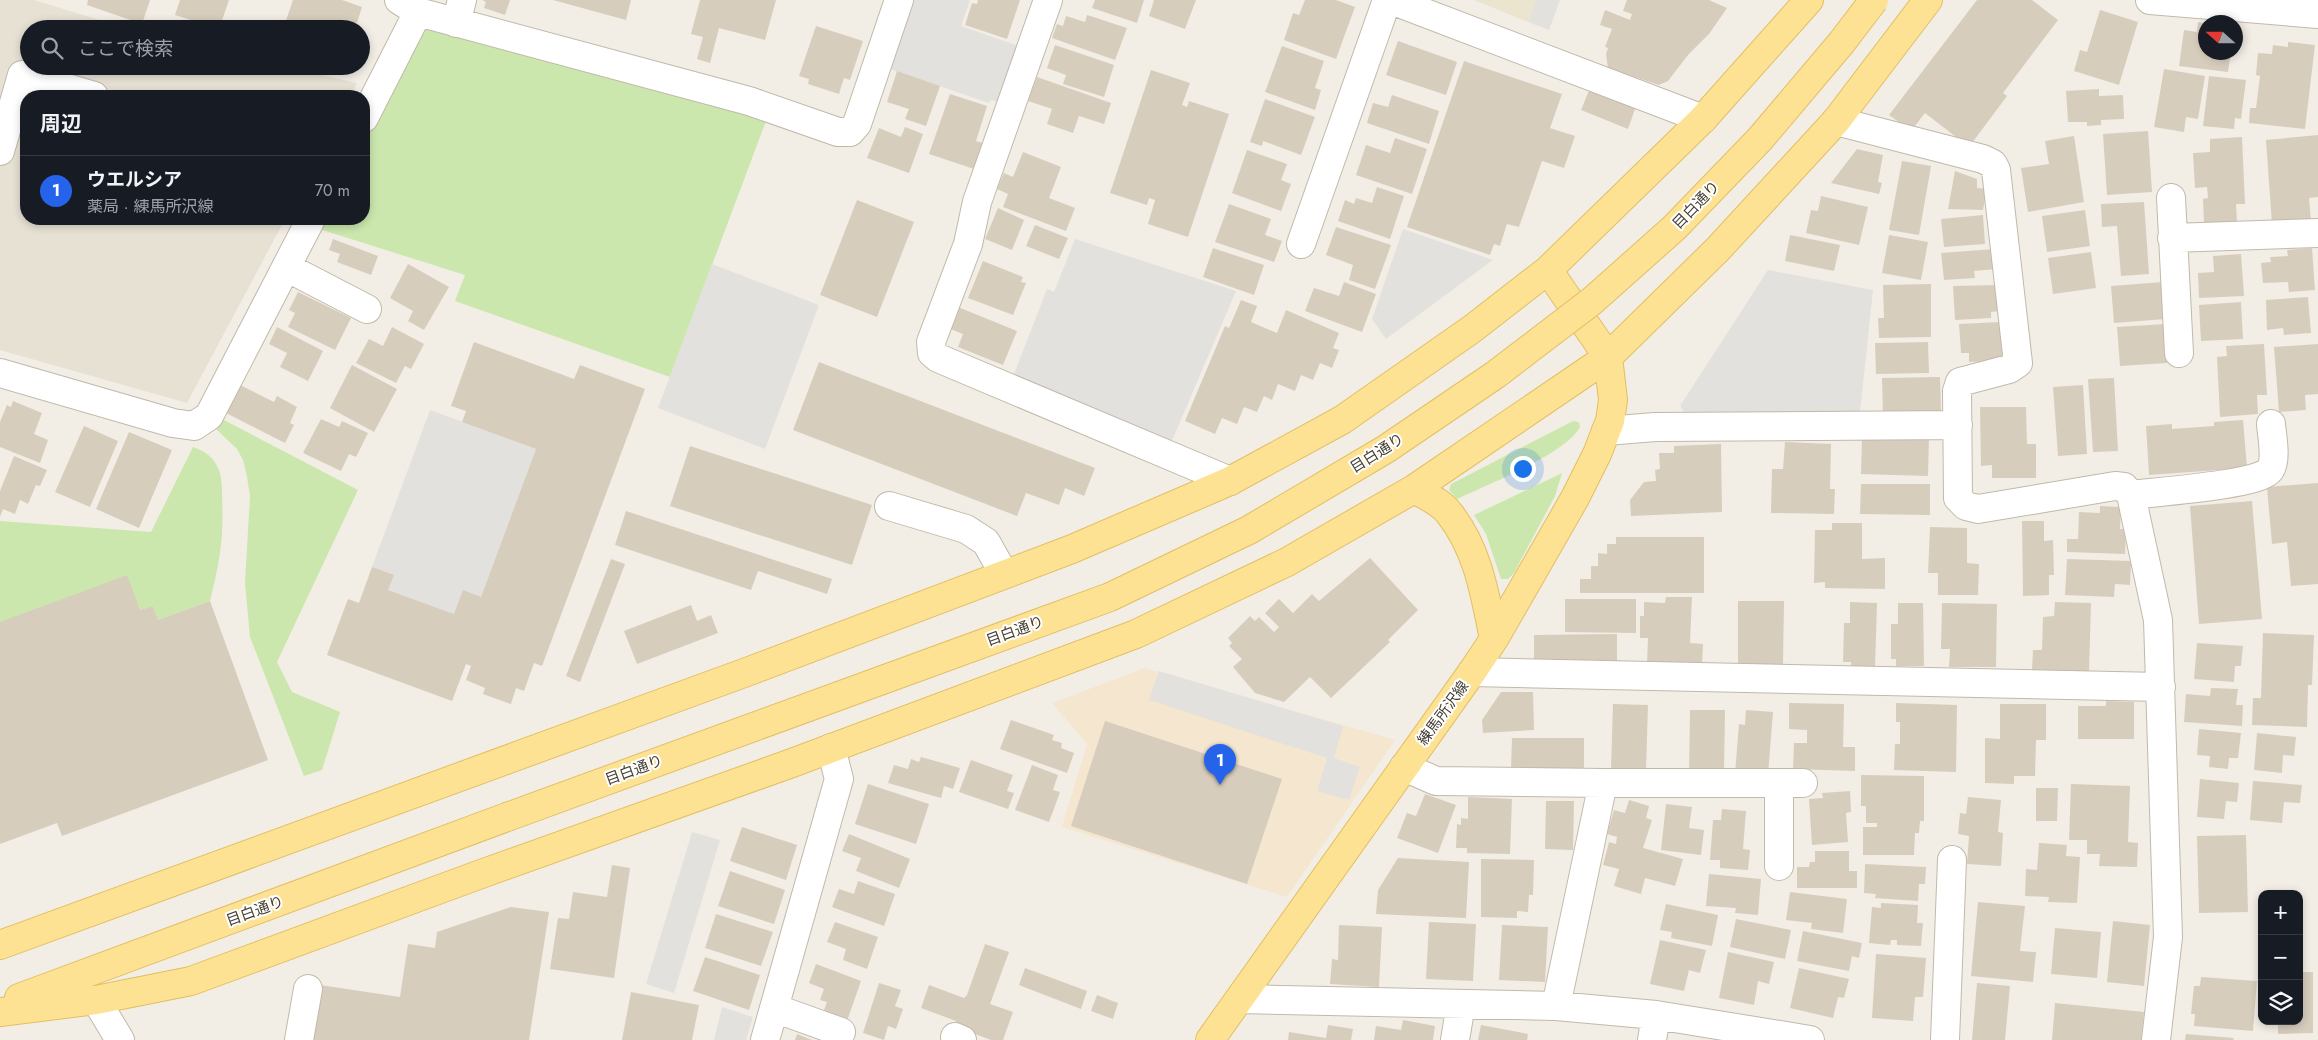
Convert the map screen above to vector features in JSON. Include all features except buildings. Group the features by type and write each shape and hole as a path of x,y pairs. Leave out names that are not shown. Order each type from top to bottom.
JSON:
{"main road":[{"path":"0,945 716,683 1072,549 1230,482 1342,420 1472,329 1548,270 1703,119 1809,0"},
{"name":"目白通り","path":"0,1006 507,817 1110,597 1249,530 1386,449 1495,375 1592,301 1674,228 1760,139 1842,42 1874,0"},
{"path":"0,1012 96,1000 191,982 831,748 1136,634 1287,562 1414,489 1608,357 1718,249 1836,121 1928,0"},
{"path":"1548,270 1608,357"},
{"name":"練馬所沢線","path":"1210,1040 1494,639 1575,498 1606,431 1613,400 1608,357"},
{"path":"1414,489 1436,501 1449,512 1476,561 1494,639"}],"street":[{"path":"370,103 409,6 459,11 749,100 838,132 850,132 857,124 899,0"},
{"path":"1048,0 977,202 968,244 931,342 932,352 938,358 1230,482"},
{"path":"1301,244 1389,0 1703,119"},
{"path":"2150,0 2318,14"},
{"path":"0,151 22,75 73,90"},
{"path":"1836,121 1983,159 1993,164 1996,170 2018,364 2009,369 1960,382 1957,391 1958,498 1966,506 1978,509 2115,486 2124,487 2131,495 2158,620 2168,937 2156,1040"},
{"path":"2171,198 2179,354"},
{"path":"0,373 173,423 194,426 209,416 308,225"},
{"path":"2172,238 2318,233"},
{"path":"286,267 367,309"},
{"path":"2131,495 2232,484 2266,475 2272,468 2273,461 2271,424"},
{"path":"1606,431 1655,427 1958,425"},
{"path":"889,506 966,529 986,542 1004,574"},
{"path":"1472,672 2161,687"},
{"path":"765,1040 839,779 831,748"},
{"path":"1404,767 1436,781 1791,783 1779,866"},
{"path":"1556,1006 1602,783"},
{"path":"1946,1040 1952,860"},
{"path":"300,1040 308,989"},
{"path":"1240,999 1556,1006 1654,1027 1799,1039"},
{"path":"96,1000 120,1040"},
{"path":"1455,1040 1461,1004"},
{"path":"774,1008 841,1032"}],"shaded area":[{"path":"0,0 34,0 100,20 20,20 20,75 322,75 357,83 353,90 20,90 20,225 282,225 187,403 0,350"},
{"path":"914,0 970,0 961,26 1019,46 999,102 991,100 989,103 890,69"},
{"path":"1474,0 1536,0 1528,22"},
{"path":"1536,0 1560,0 1549,30 1528,22"},
{"path":"1403,229 1493,260 1386,339 1372,319"},
{"path":"1075,239 1236,291 1171,443 1012,379 1047,289 1054,292"},
{"path":"712,264 819,305 765,449 658,408"},
{"path":"1768,270 1873,290 1860,413 1684,412 1680,406"},
{"path":"430,410 536,449 481,597 454,614 388,590 372,567"},
{"path":"1145,668 1395,740 1287,897 1062,827 1087,744 1052,703"},
{"path":"1159,671 1343,726 1334,758 1360,767 1349,800 1317,791 1327,758 1149,700"},
{"path":"692,832 720,840 674,993 646,984"},
{"path":"722,1007 753,1017 746,1040 714,1040"}],"green space":[{"path":"421,19 769,113 670,377 455,301 465,275 313,227 314,225 370,225 370,118"},
{"path":"222,419 358,490 277,662 292,692 340,712 322,770 304,776 250,637 245,583 250,496 243,460 237,449 216,429"},
{"path":"1573,421 1579,422 1580,427 1572,437 1543,458 1457,499 1449,490 1451,484"},
{"path":"193,447 213,459 219,469 221,481 222,537 210,601 158,620 153,606 140,610 0,622 0,521 151,532"},
{"path":"1562,473 1555,496 1514,573 1508,579 1501,579 1486,534 1474,515"}],"place":[{"name":"ウエルシア","path":"1220,785"}]}
